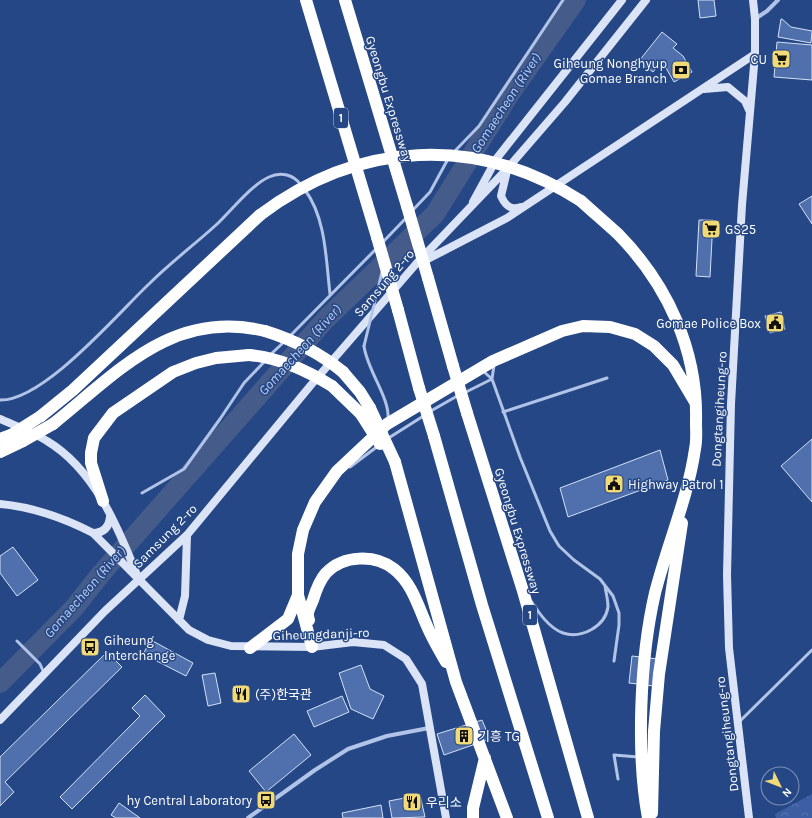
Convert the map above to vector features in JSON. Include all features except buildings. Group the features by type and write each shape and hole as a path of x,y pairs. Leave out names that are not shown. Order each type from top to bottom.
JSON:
{"highway":[{"name":"1","path":"306,0 385,262 419,388 482,605 548,818"},
{"name":"Gyeongbu Expressway","path":"345,0 467,413 523,591 588,818"},
{"path":"5,437 41,416 84,380 260,215 298,189 322,177 346,168 410,155 444,154 498,164 546,180 581,201 618,234 656,281 669,303 686,342 694,378 697,405 696,448 687,489 659,674 654,731 652,818"},
{"path":"0,452 23,442 53,424 119,371 162,342 189,331 217,326 245,326 265,331 289,339 305,347 343,372 360,392 366,411 393,464 404,496 456,682 508,818"},
{"path":"312,647 298,595 298,554 300,540 315,502 336,471 388,424 476,370 562,331 583,326 610,327 635,334 654,346 673,365 697,405"},
{"path":"103,501 91,463 94,438 113,413 173,372 196,363 249,355 283,362 317,377 366,411"},
{"path":"648,818 642,788 644,672 655,595 665,556 687,489"},
{"path":"312,647 312,636 307,614 320,582 336,565 352,560 368,558 386,563 402,575 408,583 456,682"},
{"path":"250,648 288,619 298,595"},
{"path":"473,818 473,808 485,758"}],"main road":[{"path":"467,213 497,158 622,0"},
{"name":"Samsung 2-ro","path":"0,720 105,611 187,535 312,385 416,264 467,213 565,102 646,0"},
{"name":"Dongtangiheung-ro","path":"749,818 729,648 728,490 741,220 755,54 755,19 753,0"},
{"path":"416,264 432,258 529,204 755,54"},
{"path":"701,89 728,87 745,101 750,111"},
{"path":"507,169 500,196 504,203 510,208 516,208 529,204"},
{"path":"0,420 29,431 61,450 80,470 103,501 122,542 129,565 138,580"},
{"path":"0,504 38,510 76,524 93,533 112,552 129,565"},
{"path":"93,533 98,533 106,528 110,517"},
{"path":"179,620 185,596 187,535"},
{"name":"Giheungdanji-ro","path":"138,580 189,630 208,640 231,646 250,648 312,647 342,643 384,645 406,659 422,684 446,818"}],"street":[{"path":"755,19 767,11 778,0"},
{"path":"248,818 315,770 348,749 387,736 429,728"},
{"path":"256,812 257,818"}],"lane":[{"path":"142,493 184,469 244,383 330,294 351,276 430,192 450,156 479,126 563,0"},
{"path":"0,400 18,397 38,386 93,342 150,282 216,226 258,184 270,177 280,174 290,175 299,182 310,197 320,222 330,294"},
{"path":"385,262 364,346 371,372 389,410 388,424"},
{"path":"500,358 493,367 492,379 550,531 559,546 574,560 605,584 613,596 619,613 619,625 614,661"},
{"path":"476,370 486,374 492,379"},
{"path":"504,412 607,378"},
{"path":"349,468 405,428 448,401 492,379"},
{"path":"304,548 311,520 318,506 338,478"},
{"path":"303,554 302,595 307,614"},
{"path":"523,591 541,615 552,626 562,633 575,636 585,633 599,625 604,618 608,607 605,584"},
{"path":"17,641 40,664 45,674"},
{"path":"737,724 812,650"},
{"path":"618,779 614,755 642,757"}],"green space":[{"path":"812,794 812,818 776,818 775,814 790,806 800,806 800,800"}],"waterway":[{"name":"Gomaecheon (River)","path":"0,683 74,608 100,575 325,320 435,214 509,95 576,0"}],"place":[{"name":"CU","path":"781,59"},
{"name":"Giheung Nonghyup Gomae Branch","path":"681,70"},
{"name":"GS25","path":"711,229"},
{"name":"Gomae Police Box","path":"775,323"},
{"name":"Highway Patrol 1","path":"614,484"},
{"name":"Giheung Interchange","path":"90,647"},
{"name":"(주)한국관","path":"241,694"},
{"name":"기흥 TG","path":"464,736"},
{"name":"hy Central Laboratory","path":"266,800"},
{"name":"우리소","path":"412,802"}]}
